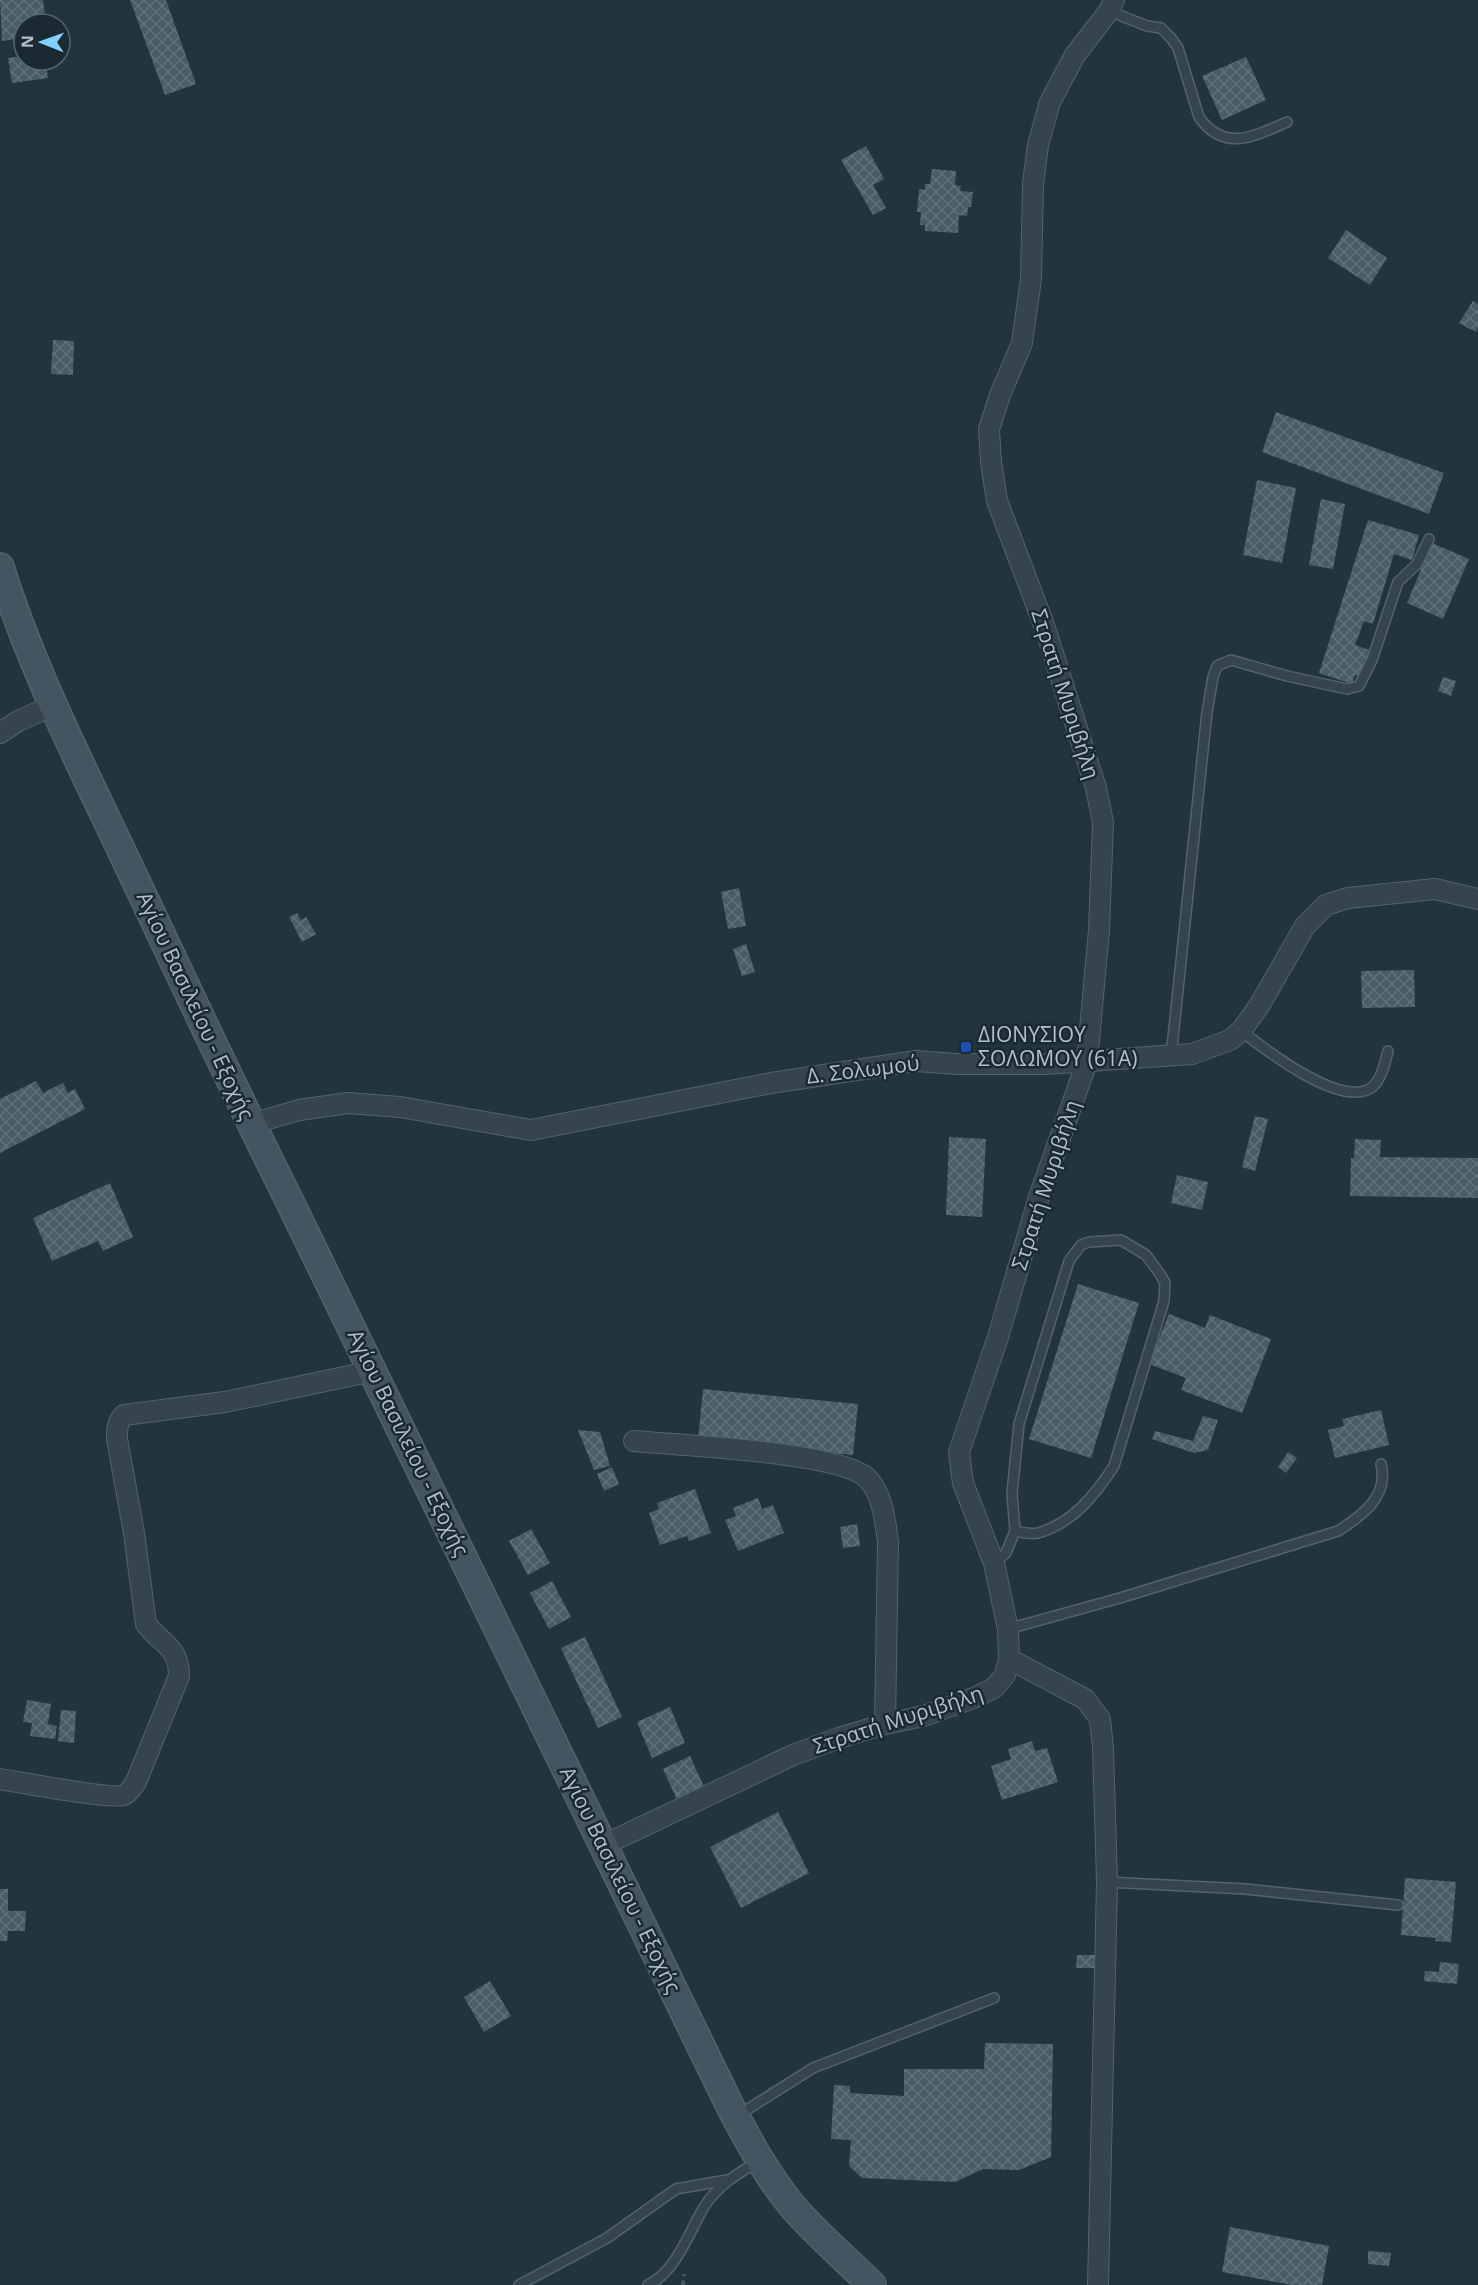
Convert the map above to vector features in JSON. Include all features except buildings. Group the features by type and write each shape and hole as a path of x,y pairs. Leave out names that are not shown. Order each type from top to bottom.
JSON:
{"main road":[{"name":"Αγίου Βασιλείου - Εξοχής","path":"0,567 12,606 82,769 251,1124 735,2117 760,2160 792,2206 872,2285"}],"street":[{"name":"Στρατή Μυριβήλη","path":"604,1845 793,1755 885,1724 924,1716 976,1697 994,1688 1005,1675 1009,1659 1008,1629 994,1563 963,1483 959,1452 998,1336 1039,1197 1087,1062 1099,930 1102,822 1096,788 1044,625 997,501 989,429 1000,395 1022,343 1031,279 1037,154 1050,102 1075,55 1111,5"},
{"path":"0,733 18,721 54,705"},
{"name":"Δ. Σολωμού","path":"251,1124 299,1110 348,1103 400,1107 531,1130 783,1081 915,1061 1006,1064 1087,1062 1192,1054 1230,1040 1241,1031 1259,1006 1305,926 1326,905 1348,898 1435,889 1478,899"},
{"path":"0,1779 97,1795 115,1797 126,1795 136,1782 179,1676 179,1663 175,1652 154,1634 147,1624 117,1439 117,1428 124,1415 225,1402 373,1371"},
{"path":"634,1441 806,1457 856,1471 867,1478 876,1491 884,1513 888,1542 885,1724"},
{"path":"1009,1659 1085,1699 1100,1719 1107,1882 1098,2285"}],"lane":[{"path":"1111,5 1146,26 1161,28 1171,38 1178,48 1199,117 1216,135 1227,138 1248,138 1287,122"},
{"path":"1171,1056 1207,712 1217,666 1231,660 1287,676 1347,689 1359,686 1372,660 1398,582 1417,564 1429,539"},
{"path":"1241,1031 1286,1062 1336,1090 1349,1092 1361,1092 1373,1087 1382,1072 1388,1051"},
{"path":"994,1563 1006,1553 1015,1531 1012,1493 1019,1424 1066,1271 1081,1245 1089,1242 1121,1240 1146,1255 1165,1283 1164,1301 1114,1467 1078,1512 1037,1534 1015,1531"},
{"path":"1008,1629 1154,1588 1338,1531 1375,1502 1382,1485 1381,1464"},
{"path":"1107,1882 1245,1889 1398,1905"},
{"path":"735,2117 813,2068 994,1998"},
{"path":"648,2285 656,2281 684,2247 705,2206 727,2180 760,2160"},
{"path":"519,2285 607,2238 676,2189 727,2180"}],"place":[{"name":"ΔΙΟΝΥΣΙΟΥ ΣΟΛΩΜΟΥ (61Α)","path":"966,1047"}]}
